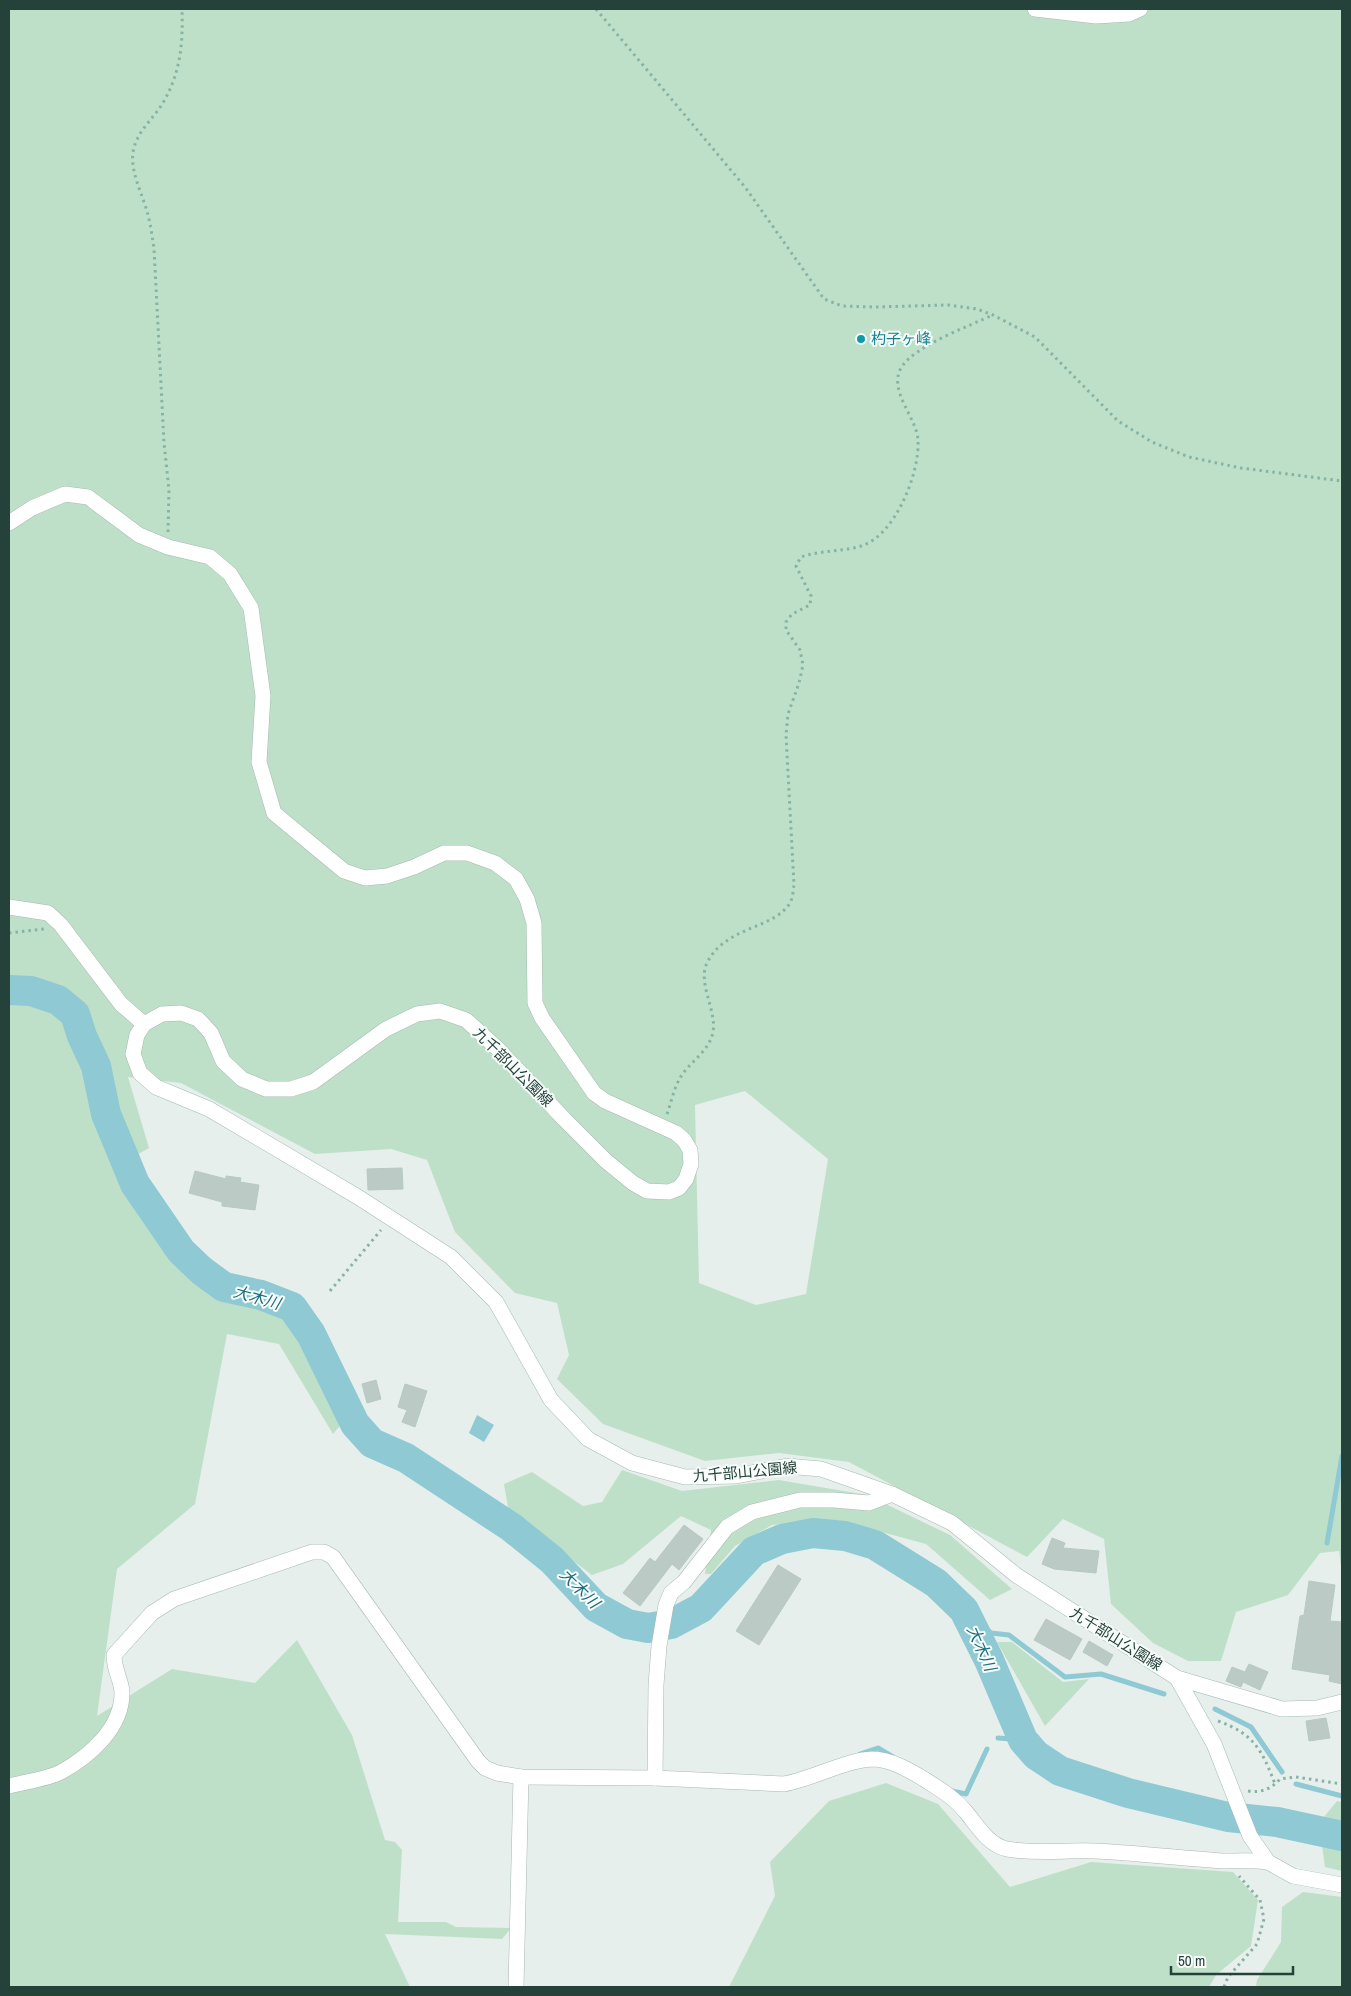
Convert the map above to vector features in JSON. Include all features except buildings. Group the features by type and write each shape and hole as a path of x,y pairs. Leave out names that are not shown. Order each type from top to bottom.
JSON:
{"main road":[{"path":"1035,9 1096,16 1129,14 1140,9"},
{"name":"九千部山公園線","path":"9,523 32,508 65,494 88,498 139,535 168,547 210,557 230,574 251,608 262,696 259,762 274,812 344,872 364,878 386,876 414,867 444,853 467,853 495,863 516,878 527,899 534,923 535,1003 542,1018 594,1094 605,1101 676,1133 684,1140 690,1150 691,1164 686,1179 679,1188 669,1192 647,1191 633,1183 606,1161 498,1049 466,1020 440,1011 417,1014 386,1029 313,1082 291,1089 266,1089 242,1079 223,1061 211,1033 198,1019 181,1013 162,1014 144,1024 137,1035 133,1054 140,1073 156,1087 210,1109 358,1197 451,1257 496,1302 551,1400 588,1439 632,1463 685,1477 736,1476 787,1466 820,1469 892,1494 952,1523 1016,1575 1177,1678 1282,1709 1317,1708 1342,1702"},
{"path":"9,907 48,914 61,925 121,1004 144,1024"},
{"path":"655,1778 658,1646 666,1605 671,1593 684,1582 727,1527 752,1512 800,1500 869,1503 892,1494"},
{"path":"9,1786 60,1773 97,1747 119,1713 122,1691 114,1667 114,1655 152,1613 174,1599 312,1552 324,1552 334,1557 478,1761 485,1768 497,1773 521,1777 655,1778 784,1784 803,1781 857,1762 872,1759 888,1762 910,1771 947,1793 962,1806 986,1837 1005,1848 1026,1851 1103,1852 1225,1861 1251,1860 1268,1862 1293,1876 1342,1885"},
{"path":"1177,1678 1214,1744 1250,1836 1268,1862"},
{"path":"516,1987 521,1777"}],"path":[{"path":"168,547 169,490 164,444 154,248 149,216 134,172 133,154 137,136 164,102 176,74 183,42 182,9"},
{"path":"596,9 745,187 824,299 842,306 948,305 977,309 1035,336 1118,420 1152,442 1189,457 1241,468 1342,482"},
{"path":"663,1126 679,1078 705,1049 713,1032 713,1015 704,983 707,962 722,944 742,931 778,916 791,902 794,884 786,734 788,714 799,684 803,665 800,650 786,630 786,622 792,614 810,605 811,596 796,566 801,557 817,552 862,546 876,537 889,524 902,505 912,483 918,440 914,425 898,390 900,370 909,358 922,349 993,315"},
{"path":"9,933 36,931 61,925"},
{"path":"330,1291 382,1231 374,1224"},
{"path":"1202,1723 1217,1721 1244,1733 1257,1745 1275,1784"},
{"path":"1231,1788 1257,1792 1272,1788 1280,1779 1296,1777 1342,1784"},
{"path":"1224,1987 1228,1977 1257,1944 1264,1919 1260,1900 1225,1861"}],"green space":[{"path":"9,9 1342,9 1342,1574 1339,1551 1320,1553 1288,1595 1236,1612 1221,1661 1188,1661 1153,1643 1111,1604 1104,1539 1063,1519 1027,1557 849,1462 779,1453 705,1461 603,1424 557,1379 569,1355 557,1303 515,1293 455,1232 427,1160 391,1149 315,1154 181,1083 128,1077 149,1148 121,1164 168,1254 211,1291 289,1316 349,1415 333,1434 279,1344 227,1334 195,1504 117,1569 97,1716 172,1669 255,1683 297,1640 352,1735 385,1840 395,1842 402,1850 398,1922 446,1922 456,1927 511,1928 502,1939 385,1934 410,1987 9,1987","holes":["745,1091 828,1159 806,1294 756,1305 699,1283 695,1105"]},
{"path":"622,1470 682,1491 779,1480 867,1495 950,1535 1012,1589 990,1600 926,1544 837,1520 772,1525 735,1546 711,1574 705,1574 711,1530 681,1516 623,1564 592,1575 509,1513 504,1484 532,1472 583,1506 602,1502"},
{"path":"997,1642 1012,1642 1063,1682 1089,1679 1045,1726"},
{"path":"886,1783 938,1804 1010,1887 1091,1862 1233,1872 1258,1900 1251,1946 1216,1975 1209,1987 729,1987 775,1896 770,1862 829,1801"},
{"path":"1337,1801 1342,1802 1342,1871 1325,1867 1319,1823"},
{"path":"1303,1892 1342,1897 1342,1987 1256,1987 1257,1980 1281,1942 1282,1907"}],"water":[{"path":"477,1415 494,1425 484,1442 469,1433"}],"waterway":[{"name":"大木川","path":"9,990 31,991 58,1000 75,1014 82,1036 96,1066 106,1114 135,1184 181,1251 202,1271 224,1287 261,1295 292,1307 311,1334 355,1424 372,1443 406,1458 511,1527 552,1560 596,1607 627,1624 648,1628 671,1624 701,1608 754,1551 782,1539 813,1533 845,1536 875,1545 936,1583 964,1610 989,1660 1023,1740 1036,1755 1060,1771 1128,1793 1228,1817 1277,1822 1342,1836"},
{"path":"1327,1543 1342,1456"},
{"path":"964,1610 991,1633 1009,1635 1065,1677 1101,1674 1164,1694"},
{"path":"1215,1709 1251,1727 1282,1772"},
{"path":"998,1738 1023,1740"},
{"path":"860,1754 878,1748 893,1757"},
{"path":"952,1791 966,1794 987,1749"},
{"path":"1296,1784 1342,1796"}],"place":[{"name":"杓子ヶ峰","path":"861,339"}]}
